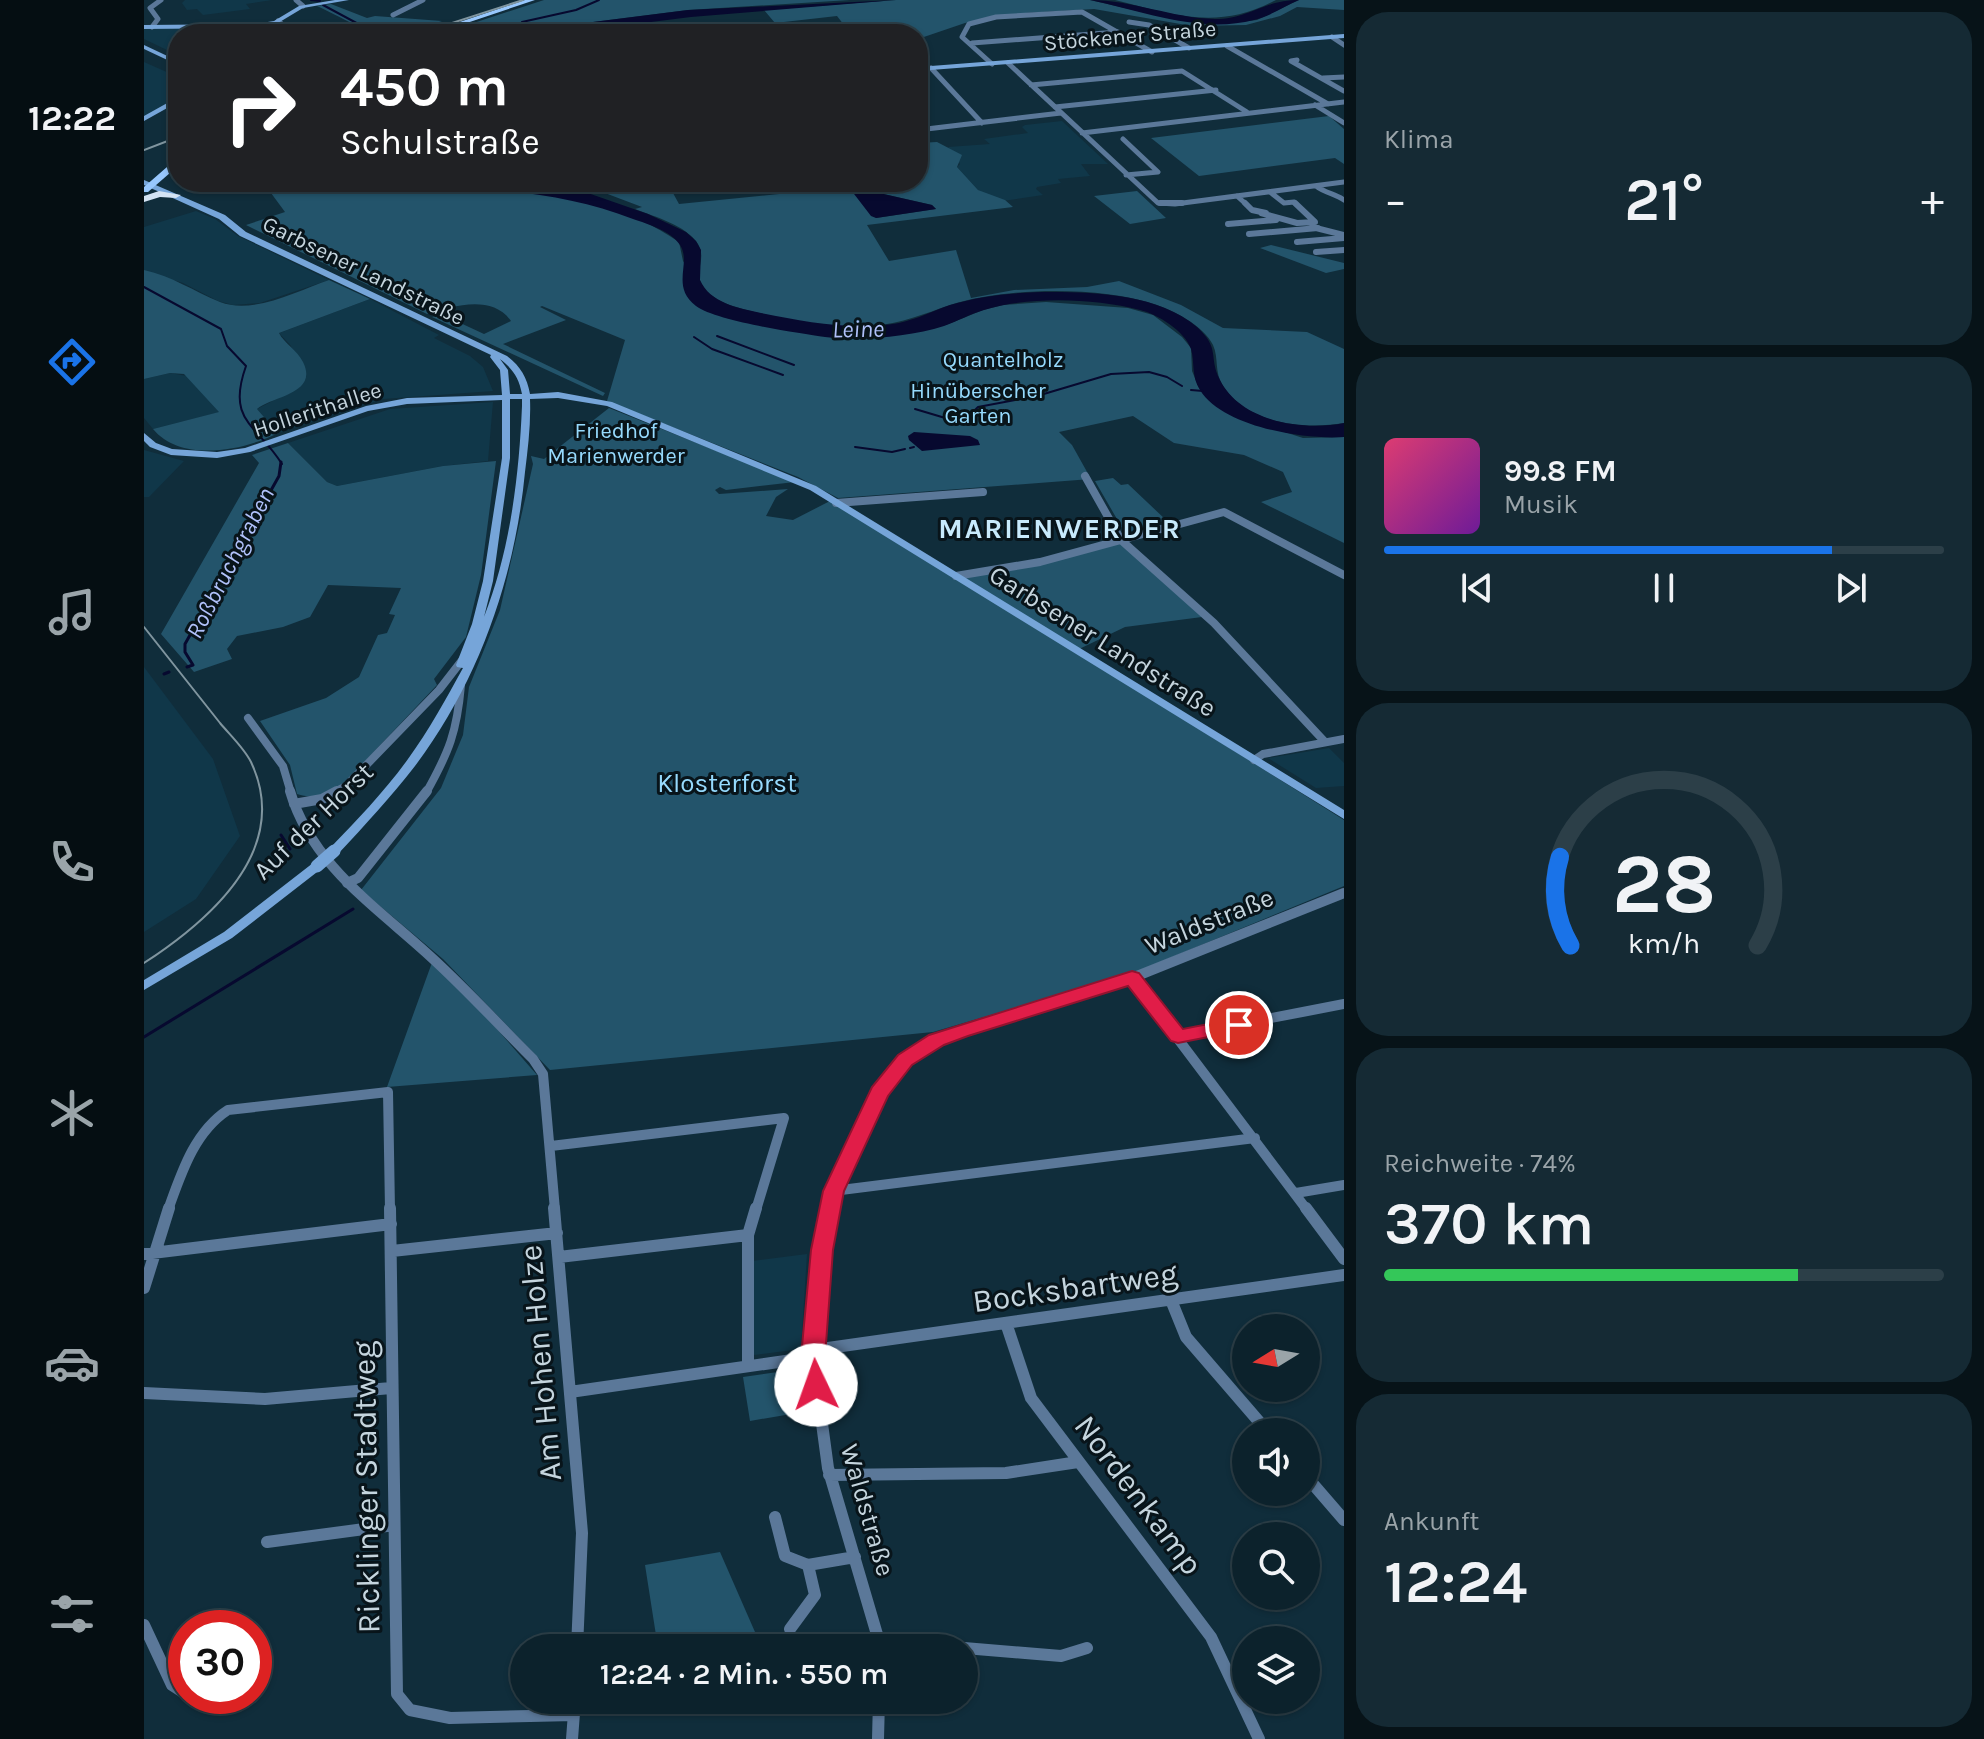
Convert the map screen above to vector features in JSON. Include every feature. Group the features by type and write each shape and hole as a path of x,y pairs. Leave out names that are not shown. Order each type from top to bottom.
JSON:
{"highway":[{"path":"144,198 150,188"},
{"path":"144,198 159,194 176,195"}],"main road":[{"path":"458,24 532,0"},
{"path":"465,24 538,0"},
{"path":"150,188 168,171"},
{"path":"150,188 168,178"}],"street":[{"path":"152,27 158,19 150,8 161,0"},
{"path":"296,0 303,6"},
{"path":"254,24 278,21 303,6 346,0"},
{"path":"393,15 423,0"},
{"path":"992,64 961,35 973,23 1014,14 1088,13 1152,52"},
{"path":"278,21 282,24"},
{"path":"1129,22 1149,25 1189,48"},
{"path":"144,27 168,27"},
{"path":"972,43 1118,32"},
{"name":"Stöckener Straße","path":"928,68 1344,36"},
{"path":"1332,37 1344,45"},
{"path":"1227,46 1328,104"},
{"path":"144,47 168,58"},
{"path":"144,55 168,66"},
{"path":"1297,60 1291,61 1342,88"},
{"path":"1008,63 1164,212"},
{"path":"931,68 982,123"},
{"path":"1031,85 1182,71 1248,112"},
{"path":"1322,78 1344,77"},
{"path":"1055,107 1223,90 1257,111"},
{"path":"1082,133 1344,102"},
{"path":"144,119 168,105"},
{"path":"1315,105 1344,123"},
{"path":"928,129 1061,113"},
{"path":"1123,139 1158,172 1126,175"},
{"path":"1153,201 1172,204 1344,182"},
{"path":"1316,186 1330,196 1339,196 1344,200"},
{"name":"Garbsener Landstraße","path":"150,188 176,195 222,217 243,234 517,367 524,378 525,395"},
{"path":"1270,192 1284,203 1294,202 1315,222 1297,223"},
{"path":"1237,196 1252,210 1344,236"},
{"path":"1228,224 1282,219"},
{"path":"1249,234 1318,228"},
{"path":"1297,242 1344,236"},
{"path":"1316,252 1344,250"},
{"name":"Garbsener Landstraße","path":"474,345 499,362 504,370 506,396 571,396 609,404 804,483 1344,815"},
{"name":"Auf der Horst","path":"144,986 228,935 315,863 404,776 439,724 488,624 508,557 520,493 525,395"},
{"name":"Auf der Horst","path":"331,848 409,757 432,722 467,653 484,602 492,558 506,458 506,396"},
{"name":"Hollerithallee","path":"144,436 161,449 189,455 220,455 264,445 386,404 423,399 506,396"},
{"path":"1085,476 1121,540 1214,623 1325,742"},
{"path":"836,503 983,492"},
{"path":"956,576 1040,562 1219,512 1230,513 1344,575"},
{"name":"Auf der Horst","path":"294,804 322,799 346,786 439,690 467,653"},
{"name":"Auf der Horst","path":"347,883 358,878 423,798 441,767 458,725 461,684"},
{"path":"248,718 283,766 294,804 316,848 347,883"},
{"path":"439,724 452,725 454,735"},
{"path":"1254,760 1263,754 1344,739"},
{"name":"Auf der Horst","path":"144,979 221,931 315,863"},
{"name":"Am Hohen Holze","path":"347,883 432,958 533,1059 543,1074 582,1533 578,1634"},
{"name":"Waldstraße","path":"878,1634 829,1475 813,1353 822,1250 833,1191 879,1092 916,1051 961,1031 1132,978 1344,893"},
{"path":"1132,978 1344,1259"},
{"path":"1178,1036 1344,1004"},
{"name":"Ricklinger Stadtweg","path":"150,1253 181,1171 215,1115 228,1110 388,1092 397,1694 401,1703 411,1711 426,1714 487,1720 527,1714"},
{"path":"551,1146 784,1118 748,1235 748,1366"},
{"path":"833,1191 1255,1138"},
{"path":"1296,1193 1344,1185"},
{"path":"144,1288 150,1253 391,1224"},
{"path":"392,1251 557,1233"},
{"path":"559,1257 748,1235"},
{"name":"Bocksbartweg","path":"570,1392 1006,1323 1344,1275"},
{"path":"1171,1300 1186,1337 1256,1418"},
{"name":"Nordenkamp","path":"1006,1323 1031,1398 1211,1637 1259,1739"},
{"path":"144,1393 265,1399 391,1388"},
{"path":"829,1475 1006,1473 1078,1462"},
{"path":"1320,1492 1344,1520"},
{"path":"775,1517 785,1556 808,1565 855,1557"},
{"path":"267,1542 394,1525"},
{"path":"790,1629 815,1595 808,1565"},
{"path":"144,1625 168,1676"},
{"path":"978,1650 1061,1656 1087,1648"},
{"path":"572,1739 574,1714"},
{"path":"878,1739 879,1714"}],"shaded area":[{"path":"185,0 272,0 246,4 250,9 203,15 197,9 187,10 182,3"},
{"path":"168,28 168,50 144,39 144,29"},
{"path":"144,62 168,73 168,103 144,117"},
{"path":"1062,121 1108,164 1081,164 1090,176 1058,179 1061,183 1037,187 1043,195 1003,201 992,198 978,190 957,167 960,164 948,147 990,144 984,139 1028,133 1022,127 1025,125"},
{"path":"196,211 215,219 238,236 329,280 260,303 233,305 183,283 144,271 144,227"},
{"path":"370,299 439,335 434,338 470,356 483,367 493,391 383,399 278,433 257,409 300,387 291,346 279,333"},
{"path":"170,373 187,376 220,412 153,429 144,418 144,379"},
{"path":"493,402 488,461 443,466 337,486 327,482 288,443 390,409"},
{"path":"144,450 184,461 149,497 144,497"},
{"path":"144,667 213,759 240,836 196,899 144,932"},
{"path":"1329,748 1344,763 1344,786 1316,788 1268,758"},
{"path":"807,1254 801,1349 754,1355 752,1261"}],"green space":[{"path":"544,0 850,0 688,10 578,24 471,24"},
{"path":"896,0 1090,0 1177,20 1221,24 1257,20 1299,0 1344,0 1344,10 1297,7 1280,16 1246,25 1192,26 1094,9 1025,13 965,23 928,36 928,24 843,24 837,16 775,23 764,10"},
{"path":"1115,0 1276,0 1255,10 1215,18 1177,15"},
{"path":"331,4 367,18 442,21 433,24 354,24 317,6"},
{"path":"1329,116 1344,129 1344,164 1335,158 1199,176 1151,138"},
{"path":"928,142 937,142 962,155 957,167 978,190 1005,200 1013,207 867,225 889,261 956,250 971,298 1014,290 1087,287 1119,281 1181,305 1223,328 1307,332 1344,349 1344,423 1294,424 1246,409 1223,386 1218,376 1213,345 1203,331 1170,310 1132,298 1080,292 1024,292 972,299 894,323 858,327 808,323 736,307 714,297 703,287 699,273 701,252 693,237 670,222 635,209 642,207 604,192 672,192 679,204 798,192 860,192 876,218 936,209 932,205 875,192 928,192"},
{"path":"1137,191 1166,218 1130,224 1094,196"},
{"name":"Hinüberscher Garten","path":"525,192 612,209 647,223 679,242 683,261 719,315 824,336 946,325 1003,305 1046,302 1128,308 1153,315 1182,337 1191,348 1192,371 1199,388 1220,407 1235,416 1303,438 1344,437 1344,543 1261,502 1292,492 1283,472 1244,455 1174,443 1133,416 1059,432 1072,445 1091,479 838,498 798,477 607,401 625,340 542,306 566,320 503,344 605,393 603,396 432,317 441,314 484,334 511,321 494,307 472,304 427,314 246,225 285,212 271,193"},
{"path":"1271,245 1344,263 1344,269 1326,273 1260,248"},
{"path":"144,270 233,305 261,304 329,280 370,299 279,333 303,362 306,373 305,381 299,388 257,409 278,433 230,449 196,450 165,440 153,429 219,412 184,374 170,373 144,379"},
{"name":"Klosterforst","path":"609,408 795,482 726,490 720,487 715,490 719,494 788,489 776,497 766,516 793,520 830,501 956,579 1121,543 1202,617 1125,627 1075,651 1344,820 1344,886 1131,974 933,1032 550,1070 443,959 361,890 441,788 463,735 469,687 500,610 533,464 531,456 544,459"},
{"path":"288,443 327,482 337,486 443,466 496,461 481,575 466,637 434,679 437,685 348,779 337,788 318,796 297,794 290,765 260,721 326,698 359,677 378,635 387,633 395,615 389,614 401,588 328,585 310,617 283,627 237,636 227,649 232,659 194,672 161,634 259,463 252,455"},
{"path":"1113,478 1121,485 1128,484 1166,520 1125,533 1095,481"},
{"path":"434,957 537,1075 387,1087"},
{"path":"798,1369 803,1412 750,1421 743,1377"},
{"path":"720,1552 756,1634 656,1634 645,1565"}],"water":[{"path":"896,0 635,24 578,24 688,10"},
{"path":"1090,0 1215,19 1299,0 1254,20 1213,24 1192,23"},
{"name":"Leine","path":"518,192 585,192 648,214 686,232 701,250 700,280 711,294 743,309 778,316 847,326 881,325 899,323 950,305 988,296 1052,292 1089,293 1147,302 1182,316 1197,327 1212,347 1220,380 1242,406 1292,424 1344,423 1344,437 1287,433 1245,422 1227,413 1211,403 1200,390 1195,380 1191,349 1183,336 1162,319 1140,310 1082,301 1021,302 979,312 930,330 854,339 812,335 721,317 696,306 688,298 683,283 683,252 676,240 665,232 603,209"},
{"path":"853,192 875,192 932,205 936,209 876,218"},
{"path":"914,432 970,436 980,445 922,451 909,440 908,436"}],"waterway":[{"path":"311,0 320,1"},
{"path":"524,24 522,22 576,10 599,0"},
{"path":"323,5 358,24"},
{"name":"Roßbruchgraben","path":"144,287 221,329 227,346 246,366 241,385 242,411 281,463"},
{"path":"717,336 794,365"},
{"path":"694,337 712,349 783,375"},
{"path":"915,409 962,423 978,407 1037,396 1111,374 1149,372 1167,377 1182,386"},
{"path":"1191,390 1203,391"},
{"path":"855,447 892,452 905,449"},
{"path":"910,448 914,447"},
{"name":"Roßbruchgraben","path":"187,667 193,665 185,652 185,644 279,476 281,463"},
{"name":"Roßbruchgraben","path":"164,674 169,672"},
{"name":"Roßbruchgraben","path":"281,835 290,849"},
{"name":"Roßbruchgraben","path":"144,1037 353,909"}],"tram line":[{"path":"449,24 523,0"},
{"path":"144,150 168,141"},
{"path":"144,627 245,752 261,794 261,824 253,852 238,879 194,926 144,963"}],"district":[{"name":"MARIENWERDER","path":"1060,528"}],"route":[{"path":"816,1385 813,1357 822,1250 833,1191 879,1092 905,1060 936,1040 1132,978 1178,1036 1239,1025"}],"park label":[{"name":"Quantelholz","path":"1003,359"},
{"name":"Friedhof Marienwerder","path":"616,442"}]}
